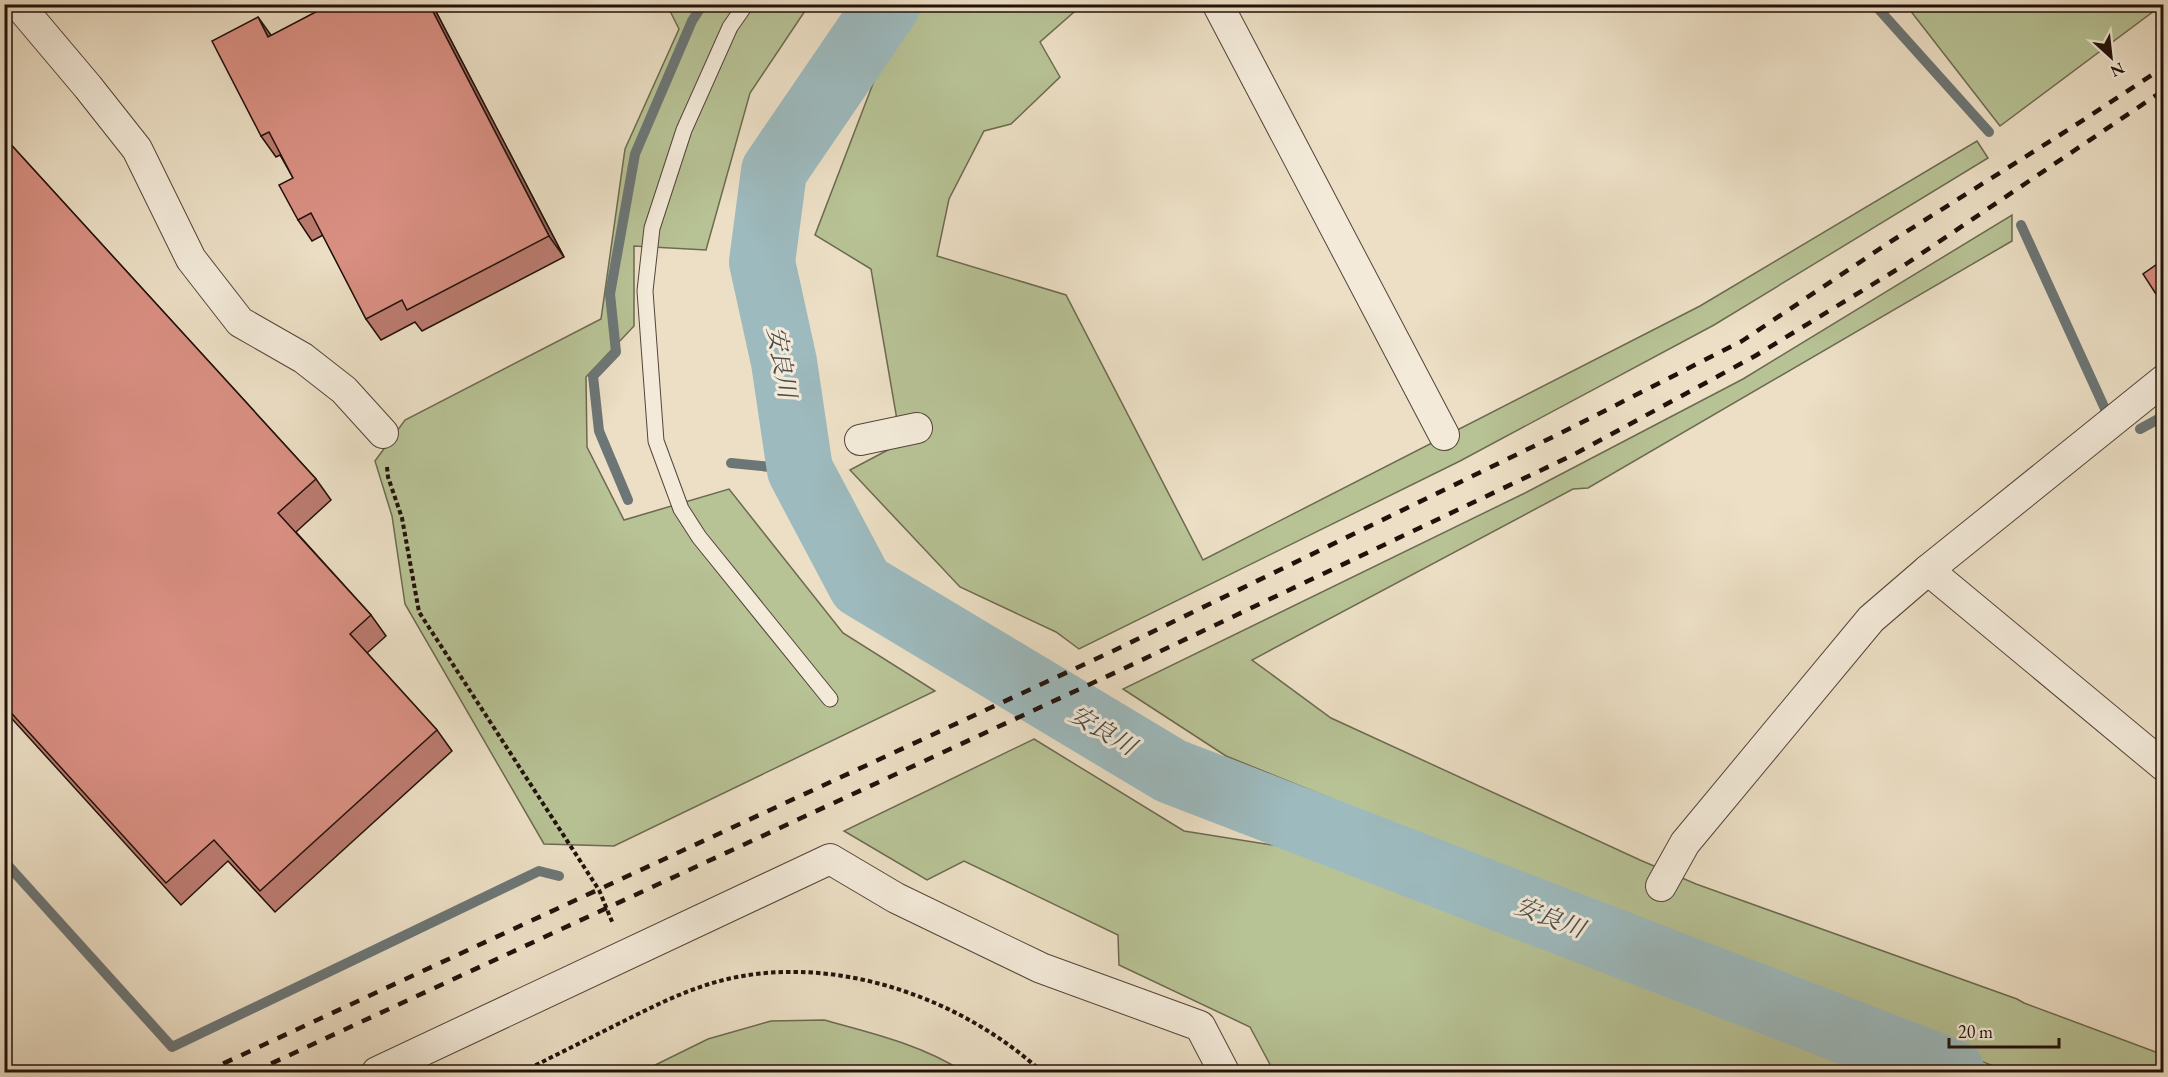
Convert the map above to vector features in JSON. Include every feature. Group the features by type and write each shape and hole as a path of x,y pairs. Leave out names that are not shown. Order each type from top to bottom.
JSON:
{"street":[{"path":"18,4 88,87 137,150 191,259 240,322 311,364 344,390 383,433"},
{"path":"1219,4 1444,435"},
{"path":"1661,886 1685,843 1871,619 1928,570 2163,380"},
{"path":"860,440 917,428"},
{"path":"1928,570 2163,766"},
{"path":"377,1072 830,859 896,898 1041,968 1200,1026 1224,1072"}],"lane":[{"path":"746,4 730,27 684,130 652,228 645,291 656,441 681,509 699,537 830,699"}],"path":[{"path":"383,433 388,477 402,518 419,612 599,890 627,955"},
{"path":"522,1072 677,995 705,985 736,977 804,972 868,979 924,999 982,1026 1042,1072"}],"green space":[{"path":"667,5 809,5 750,93 706,250 634,246 634,326 586,377 587,447 624,520 729,489 843,633 935,691 614,846 544,844 405,604 392,516 375,461 405,420 601,319 625,149 679,29"},
{"path":"912,5 1082,5 1040,42 1060,77 1011,124 984,131 949,199 937,256 1066,295 1203,560 1700,306 1977,141 1988,158 1714,325 1460,461 1079,649 1056,632 960,587 850,470 901,443 871,269 815,235 897,21"},
{"path":"1906,5 2162,5 2000,126"},
{"path":"2012,215 2012,241 1588,488 1573,489 1252,660 1331,718 1640,860 1696,884 2017,999 2163,1055 2163,1072 2008,1072 1226,756 1123,689 1525,493 1743,379"},
{"path":"1034,739 1184,831 1279,846 1866,1072 1274,1072 1250,1027 1119,965 1118,935 964,861 927,880 844,831"},
{"path":"824,1020 914,1047 964,1072 641,1072 708,1039 771,1021"}],"building":[{"path":"331,4 429,4 549,236 407,310 402,300 366,319 311,213 298,220 279,185 293,178 269,132 261,136 212,41 258,17 268,37"},
{"path":"4,137 316,479 278,513 371,615 350,634 437,730 260,891 214,840 166,883 4,705"},
{"path":"2163,260 2163,305 2143,274"}],"waterway":[{"path":"628,500 599,431 593,376 616,352 610,294 635,154 692,21 703,4"},
{"name":"安良川","path":"888,4 774,171 762,262 784,362 800,470 861,585 1171,771 1952,1072"},
{"path":"1874,4 1989,132"},
{"path":"2021,225 2106,411"},
{"path":"2140,429 2164,416"},
{"path":"731,463 800,470"},
{"path":"4,861 172,1047 539,871 559,876"}],"railway":[{"path":"205,1072 1113,651 1561,433 1742,341 1890,242 2164,67"},
{"path":"253,1072 1125,668 1573,455 1755,356 1906,264 2164,90"}]}
